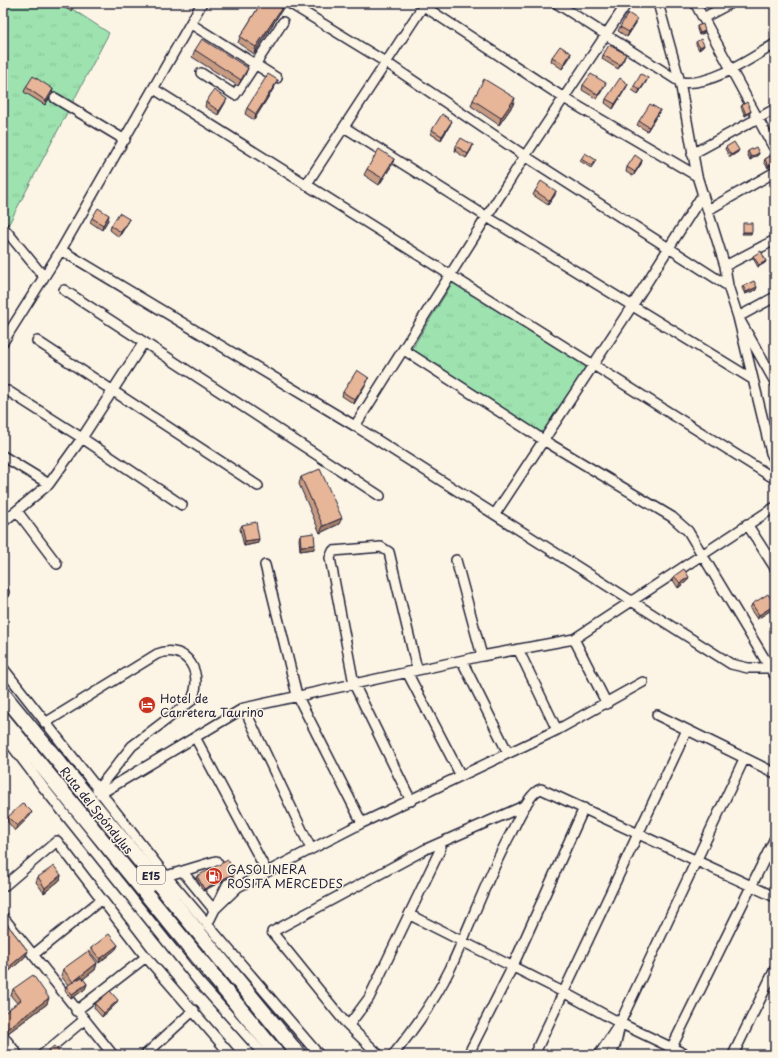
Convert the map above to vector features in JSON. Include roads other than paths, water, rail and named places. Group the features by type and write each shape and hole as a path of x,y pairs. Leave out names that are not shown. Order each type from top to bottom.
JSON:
{"highway":[{"name":"Ruta del Spóndylus","path":"3,694 161,880 299,1055"},
{"name":"Ruta del Spóndylus","path":"3,719 144,892 266,1053"}],"street":[{"path":"3,342 61,250 202,3"},
{"path":"289,3 387,63 525,156 728,286"},
{"path":"556,3 607,34 680,82 691,84 730,70 775,44"},
{"path":"356,426 525,156 627,3"},
{"path":"658,3 680,82 697,176 725,266 728,286 738,318 771,453 775,461"},
{"path":"695,3 730,70 775,150"},
{"path":"704,18 731,3"},
{"path":"306,185 387,63 422,4 564,98 697,176"},
{"path":"201,73 236,95 283,22"},
{"path":"191,24 255,66 277,78"},
{"path":"154,89 775,479"},
{"path":"55,98 124,140"},
{"path":"692,154 775,109"},
{"path":"344,127 486,217 752,379"},
{"path":"708,210 775,172"},
{"path":"495,514 545,440 703,194"},
{"path":"3,227 44,277"},
{"path":"725,266 775,240"},
{"path":"61,250 356,426 731,664 748,668 773,666"},
{"path":"64,290 380,496"},
{"path":"738,318 775,297"},
{"path":"738,318 775,382"},
{"path":"37,342 258,486"},
{"path":"3,522 49,484 82,438 144,342"},
{"path":"404,350 545,440 672,517 688,531 773,666 775,676"},
{"path":"8,391 82,438 182,506"},
{"path":"3,456 49,484"},
{"path":"98,792 244,708 417,669 574,638 632,601 701,553 775,507"},
{"path":"17,511 57,564"},
{"path":"747,524 775,568"},
{"path":"411,801 354,684 330,558 333,551 381,546 389,552 417,669"},
{"path":"456,560 482,656"},
{"path":"265,565 297,695 362,823"},
{"path":"574,638 607,704"},
{"path":"518,649 557,730"},
{"path":"45,723 157,654 166,651 177,652 189,662 196,674 197,682 195,694 191,701 132,746 98,792"},
{"path":"462,661 508,753"},
{"path":"3,668 98,792 161,880 207,925 319,1055"},
{"path":"407,672 460,776"},
{"path":"214,910 238,887 362,823 411,801 557,730 607,704 643,682"},
{"path":"244,708 312,849"},
{"path":"657,715 775,773"},
{"path":"534,1055 686,730"},
{"path":"3,734 48,793 199,982 266,1053 283,1035"},
{"path":"195,737 267,872"},
{"path":"599,1055 620,1023 744,758"},
{"path":"393,1055 420,1022 450,970 509,837 526,805 535,792 541,789 775,897"},
{"path":"379,1055 348,1025 272,932 442,842 526,805"},
{"path":"468,1055 513,967 584,808"},
{"path":"670,1051 775,838"},
{"path":"3,887 57,841 146,957 194,1010 231,1055"},
{"path":"348,1025 369,998 410,915 440,850 442,842"},
{"path":"144,892 161,880 216,861 229,881 207,925"},
{"path":"183,872 214,910"},
{"path":"33,955 102,900"},
{"path":"410,915 563,992 670,1051 687,1055"},
{"path":"3,917 76,1012 113,1055"},
{"path":"76,1012 146,957"},
{"path":"733,1055 775,969"},
{"path":"145,1055 194,1010"},
{"path":"42,1055 84,1020"},
{"path":"610,1055 616,1044 620,1023"},
{"path":"3,1036 18,1055"}],"place":[{"name":"Hotel de Carretera Taurino","path":"147,705"},
{"name":"GASOLINERA ROSITA MERCEDES","path":"214,876"}]}
